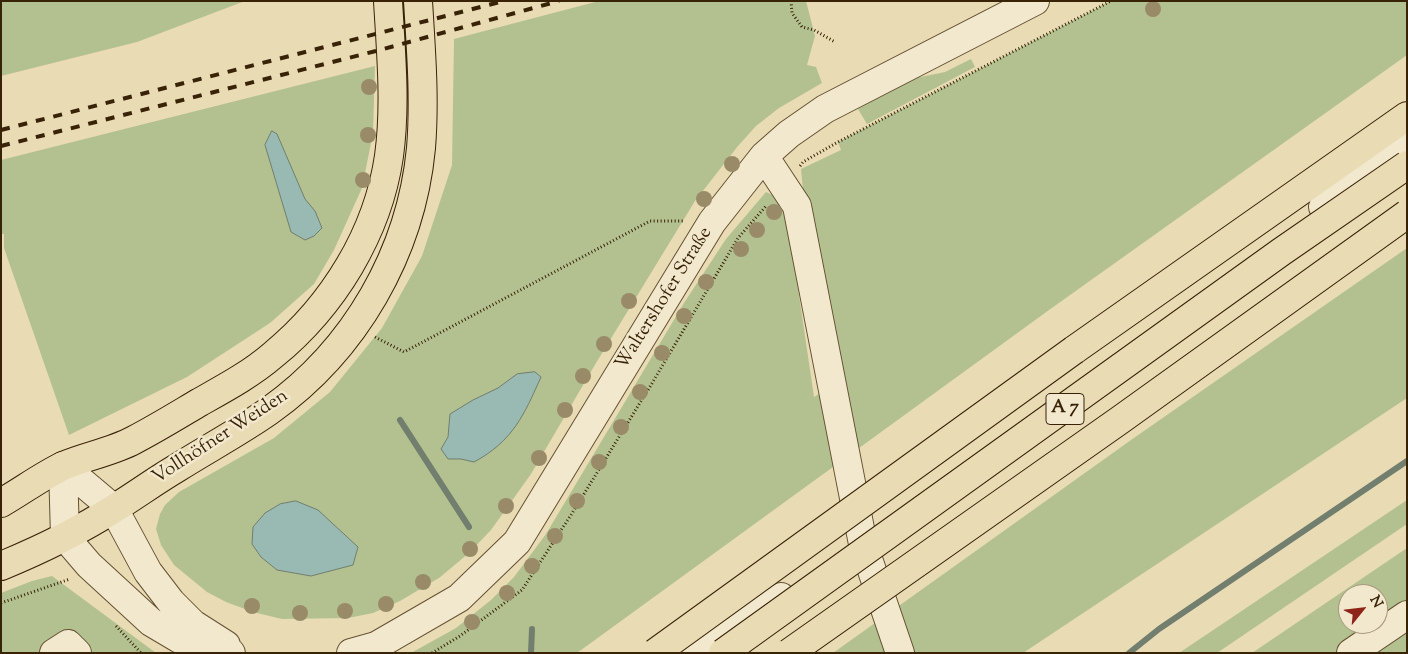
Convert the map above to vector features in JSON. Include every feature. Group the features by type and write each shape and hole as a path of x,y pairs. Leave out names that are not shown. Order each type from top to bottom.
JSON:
{"main road":[{"path":"1,502 63,466 132,441 251,371 288,342 311,319 331,294 348,267 368,228 385,176 391,140 392,109 388,1"},
{"name":"Vollhöfner Weiden","path":"65,537 114,509 156,480 268,411 300,386 322,364 354,326 371,301 393,258 407,221 415,186 421,147 423,109 418,1"},
{"name":"A 7","path":"655,653 1066,356 1407,116"},
{"name":"A 7","path":"722,653 1281,252 1407,164"},
{"name":"A 7","path":"789,653 1120,420 1407,214"},
{"path":"1,566 65,537"}],"street":[{"name":"Waltershofer Straße","path":"351,653 376,646 459,598 517,542 712,222 764,156 788,134 825,109 1035,1"},
{"path":"694,653 863,544 1407,146"},
{"path":"764,156 797,206 863,544 900,653"},
{"path":"63,466 114,509 148,572 171,602 193,624 238,653"},
{"path":"63,466 65,537 89,565 151,622 201,651 231,653"},
{"path":"1351,653 1407,615"},
{"path":"54,653 68,644 77,653"}],"path":[{"path":"791,1 792,13 802,26 814,30 835,42"},
{"path":"432,653 460,636 522,590 571,515 651,385 738,238 802,162 1111,1"},
{"path":"354,326 404,352 650,221 712,222"},
{"path":"1,603 72,578"},
{"path":"116,626 141,653"}],"green space":[{"path":"1,1 245,1 137,42 1,76"},
{"path":"599,1 806,1 815,36 807,65 816,67 822,83 779,108 756,126 695,201 531,474 491,530 469,553 439,578 400,601 373,613 348,618 282,619 253,612 226,602 207,592 174,565 161,545 156,529 160,514 165,505 179,492 274,438 330,392 382,328 422,256 452,165 454,39"},
{"path":"1111,1 1407,1 1407,55 1049,310 577,653 411,653 456,628 491,600 514,577 546,534 684,303 726,239 766,192 777,197 787,214 814,397 839,381 805,212 801,169 841,150 838,142"},
{"path":"971,59 975,67 867,124 858,109 911,79 945,72"},
{"path":"375,66 373,133 362,188 334,250 314,284 270,323 187,377 69,435 4,248 4,234 1,234 1,160"},
{"path":"1407,248 1407,398 1023,653 833,653 1131,440"},
{"path":"1407,500 1407,524 1217,653 1179,653"},
{"path":"1407,548 1407,609 1388,622 1388,584 1354,584"},
{"path":"52,576 156,653 1,653 1,593 32,581"},
{"path":"1338,595 1338,634 1370,634 1342,653 1252,653"},
{"path":"1407,615 1407,653 1351,653 1379,634 1388,634 1388,628"}],"water":[{"path":"272,131 277,134 305,199 315,211 322,228 314,236 305,240 291,232 265,145"},
{"path":"535,372 541,377 529,403 516,426 499,445 474,462 448,459 441,449 448,437 450,414 498,388 517,374"},
{"path":"296,501 318,510 358,547 353,565 311,576 277,570 261,557 252,544 253,527 265,513 280,504"}],"waterway":[{"path":"400,420 469,527"},
{"path":"1129,653 1159,629 1407,461"},
{"path":"531,653 532,629"}],"railway":[{"path":"1,130 504,1"},
{"path":"1,146 376,51 559,1"}]}
